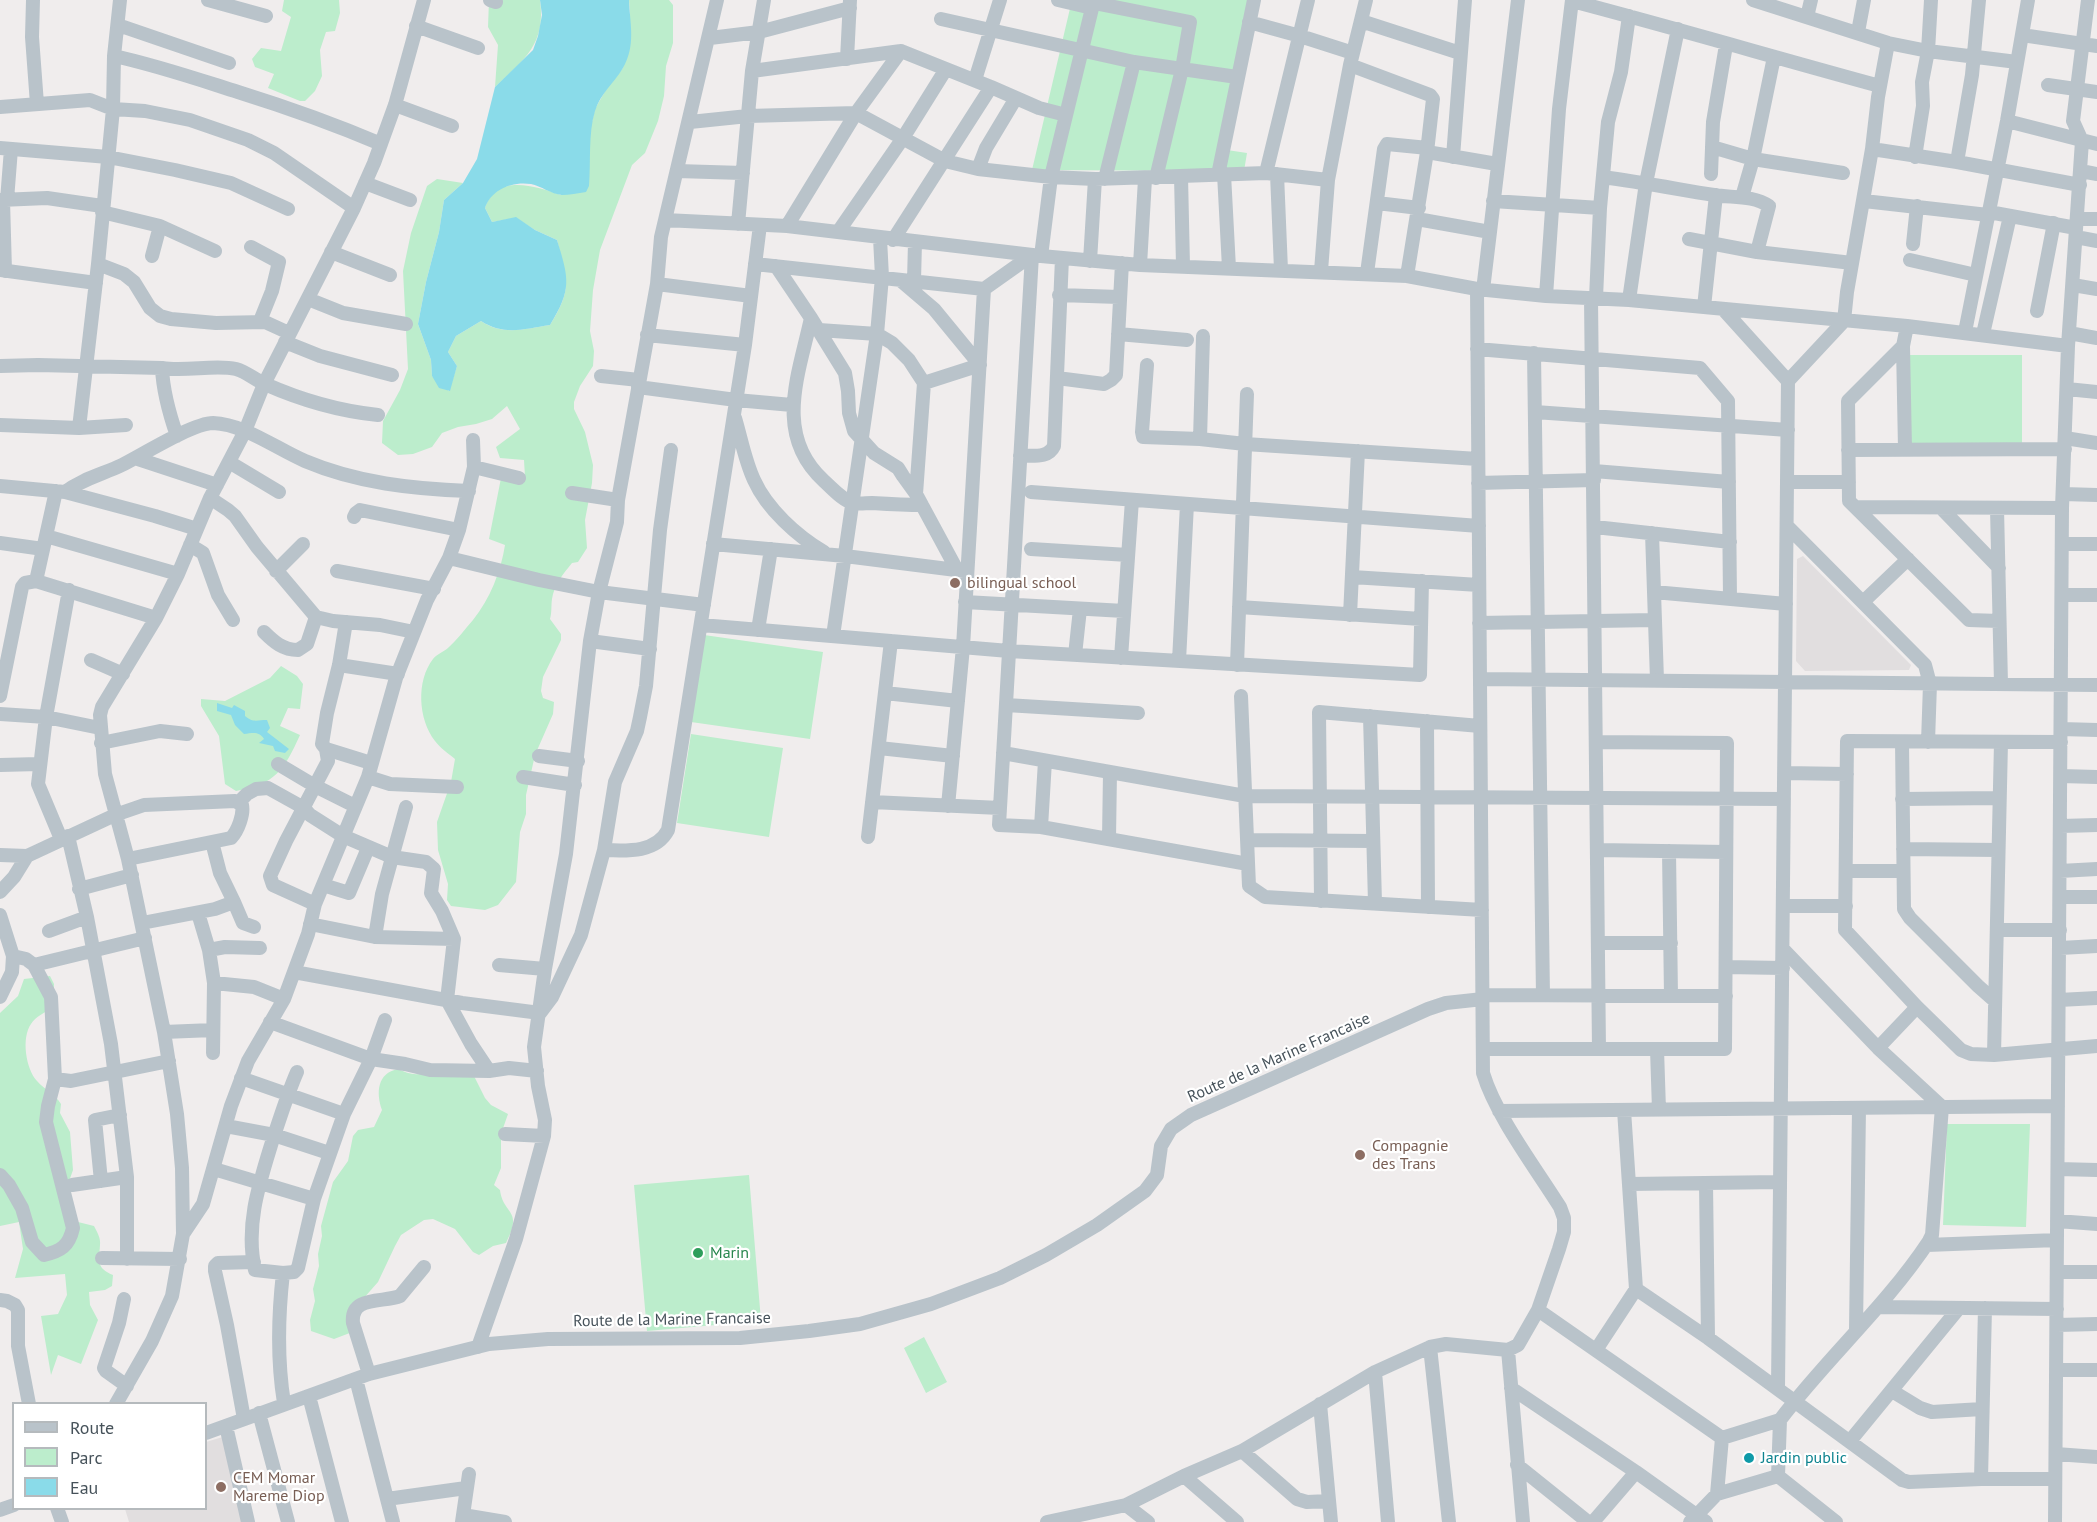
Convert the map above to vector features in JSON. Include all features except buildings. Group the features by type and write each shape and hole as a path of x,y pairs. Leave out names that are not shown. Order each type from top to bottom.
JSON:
{"street":[{"path":"33,0 32,37 37,104"},
{"path":"79,428 113,109 114,56 120,0"},
{"path":"208,0 266,16"},
{"path":"117,1402 163,1318 171,1296 180,1259 183,1234 182,1168 177,1114 164,1032 132,875 105,774 100,728 102,707 156,618 178,574 210,498 245,431 264,384 354,208 395,105 424,0"},
{"path":"478,1347 516,1239 544,1136 545,1120 534,1047 545,969 566,854 590,641 599,592 617,522 618,500 657,284 664,220 690,122 717,0"},
{"path":"738,224 752,71 764,0"},
{"path":"975,80 1000,0"},
{"path":"1059,0 1190,22 1182,69 1151,179 1140,265"},
{"path":"1229,268 1221,174 1237,77 1254,0"},
{"path":"1281,270 1271,173 1308,0"},
{"path":"1320,271 1328,180 1366,0"},
{"path":"1453,157 1465,0"},
{"path":"1047,1522 1094,1517 1126,1505 1184,1476 1242,1451 1375,1372 1430,1347 1446,1344 1508,1350 1518,1345 1538,1310 1559,1249 1564,1232 1564,1218 1560,1207 1500,1111 1483,1073 1477,349 1480,290 1490,232 1518,0"},
{"path":"1807,17 1811,0"},
{"path":"1858,32 1864,0"},
{"path":"1915,157 1923,106 1922,82 1928,51 1931,0"},
{"path":"1957,162 1974,56 1979,0"},
{"path":"1965,332 2007,121 2028,0"},
{"path":"2055,1522 2063,501 2069,339 2082,141 2073,121 2077,90 2090,45 2088,0"},
{"path":"1546,296 1559,109 1572,1 1880,86"},
{"path":"1756,1 1888,43 1928,51 2018,62"},
{"path":"710,38 759,32 850,4 847,59"},
{"path":"1093,4 1051,177 1036,256 1020,456 999,825 1041,826 1248,864"},
{"path":"1599,1049 1593,298 1608,122 1623,58 1629,16"},
{"path":"941,19 1082,52 1237,77"},
{"path":"1361,21 1460,53"},
{"path":"1249,22 1300,36 1430,95 1433,99 1428,150 1407,276"},
{"path":"118,25 229,63"},
{"path":"416,26 478,48"},
{"path":"1629,300 1646,183 1678,29"},
{"path":"2022,35 2090,45"},
{"path":"1788,381 1844,321 1888,43"},
{"path":"1711,174 1713,122 1725,45"},
{"path":"752,71 901,51 1039,108 1066,115"},
{"path":"787,226 856,113 901,51"},
{"path":"114,56 148,64 277,104 381,144"},
{"path":"1742,197 1753,159 1774,57"},
{"path":"1089,261 1100,179 1134,62"},
{"path":"838,232 903,138 946,69"},
{"path":"2048,85 2097,92"},
{"path":"833,636 877,334 887,239 945,161 991,87"},
{"path":"978,169 986,148 1016,98"},
{"path":"0,107 90,100 113,109 145,111 190,120 248,140 296,167 354,208"},
{"path":"395,105 452,126"},
{"path":"690,122 748,116 856,113 945,161 978,169 1051,177 1100,179 1271,173 1328,180"},
{"path":"2007,121 2097,144"},
{"path":"1367,273 1384,149 1387,144 1497,164"},
{"path":"1712,147 1753,159 1843,173"},
{"path":"96,283 2,271 5,148 108,157 231,183 288,209"},
{"path":"1872,149 1957,162 1997,171 2080,178 2097,174"},
{"path":"677,171 743,173"},
{"path":"1181,176 1182,266"},
{"path":"1603,177 1763,202 1769,206 1757,252"},
{"path":"365,183 410,200"},
{"path":"1704,307 1716,195"},
{"path":"3,200 47,198 102,209 160,226 215,251"},
{"path":"1493,201 1600,208"},
{"path":"1864,201 2010,216 2076,228 2097,241"},
{"path":"1377,203 1490,232"},
{"path":"1914,244 1917,206"},
{"path":"1983,334 2010,216"},
{"path":"2076,228 2097,219"},
{"path":"664,220 787,226 1089,261 1407,276 1480,290 1546,296 1629,300 1983,334 2069,339 2097,338"},
{"path":"2037,311 2054,224"},
{"path":"604,850 627,851 655,845 663,840 668,830 745,345 760,225"},
{"path":"152,256 160,226"},
{"path":"1689,239 1757,252 1852,263"},
{"path":"907,281 915,242"},
{"path":"251,247 279,262 272,291 260,321"},
{"path":"331,252 390,275"},
{"path":"755,264 984,289 1036,256"},
{"path":"1020,456 1047,454 1052,452 1054,446 1062,258"},
{"path":"1910,260 1976,275"},
{"path":"1056,378 1104,384 1116,375 1122,263"},
{"path":"98,264 124,274 134,282 150,308 159,316 216,323 265,322 321,356 392,375"},
{"path":"776,266 845,373 850,419 854,431 874,453 898,468 962,570"},
{"path":"907,281 980,364"},
{"path":"657,284 751,296"},
{"path":"2073,285 2097,289"},
{"path":"948,806 963,648 966,602 962,570 980,364 984,289"},
{"path":"1059,295 1119,297"},
{"path":"308,299 343,313 406,324"},
{"path":"1723,309 1788,381 1778,1388"},
{"path":"811,318 792,405 793,425 799,446 807,461 821,478 841,496 853,503 919,500"},
{"path":"1905,449 1903,346 1907,326"},
{"path":"819,330 877,334 892,343 909,360 924,383 919,500"},
{"path":"1118,334 1187,339"},
{"path":"647,335 745,345"},
{"path":"1200,439 1203,336"},
{"path":"1903,346 1848,401 1849,501 1969,620 2000,621"},
{"path":"1477,349 1700,368 1728,401 1730,599"},
{"path":"1534,353 1544,995"},
{"path":"924,383 980,364"},
{"path":"0,366 38,365 176,370 228,367 240,370 264,384 332,408 378,415"},
{"path":"1147,365 1143,437 1478,459"},
{"path":"162,368 166,402 177,436"},
{"path":"601,376 734,407 792,405"},
{"path":"2067,389 2097,392"},
{"path":"1236,665 1248,394"},
{"path":"734,407 754,480 767,502 813,545 830,555"},
{"path":"1534,412 1788,430"},
{"path":"36,581 60,491 203,425 213,423 245,431 304,461 345,474 395,486 424,490 469,491"},
{"path":"0,425 79,428 126,425"},
{"path":"183,1234 203,1204 231,1106 252,1054 284,999 315,904 369,770 398,674 427,600 449,558 459,530 474,467 473,440"},
{"path":"1848,450 2097,443"},
{"path":"540,1013 552,997 578,943 604,850 615,782 637,731 650,649 660,530 671,450"},
{"path":"1350,615 1358,451"},
{"path":"135,458 217,485"},
{"path":"229,462 279,492"},
{"path":"474,467 519,478"},
{"path":"1478,483 1536,482 1594,476 1729,482"},
{"path":"1787,482 1849,482"},
{"path":"0,486 60,491 197,529"},
{"path":"1031,492 1479,526"},
{"path":"572,493 618,500"},
{"path":"1855,507 1997,508 2097,495"},
{"path":"210,498 235,516 276,571 316,617 414,632"},
{"path":"1121,658 1132,500"},
{"path":"1179,661 1187,504"},
{"path":"1941,508 1998,568"},
{"path":"1997,508 2001,684"},
{"path":"354,517 360,510 459,530"},
{"path":"1594,526 1730,542"},
{"path":"1787,526 1924,665 1930,684 1928,742"},
{"path":"1652,533 1657,680"},
{"path":"0,543 45,542 178,574"},
{"path":"276,571 303,544"},
{"path":"713,544 962,570"},
{"path":"2063,544 2097,544"},
{"path":"190,545 203,553 218,595 233,620"},
{"path":"758,630 771,549"},
{"path":"1031,549 1128,555"},
{"path":"449,558 599,592 704,605"},
{"path":"1863,602 1908,559"},
{"path":"338,571 434,589"},
{"path":"1352,577 1479,585"},
{"path":"0,696 22,587 25,583 36,581 156,618"},
{"path":"701,625 963,648 1420,675 1422,581"},
{"path":"69,590 46,717 39,764 39,790 65,837 94,950 111,1044 127,1177 127,1259"},
{"path":"1654,592 1786,604"},
{"path":"2062,595 2097,595"},
{"path":"966,602 1124,611"},
{"path":"1239,607 1421,620"},
{"path":"1075,655 1080,609"},
{"path":"264,632 285,648 298,650 307,644 316,617"},
{"path":"1479,623 1655,620"},
{"path":"346,621 322,744 326,749 369,770 390,784 457,787"},
{"path":"590,641 650,649"},
{"path":"868,837 891,641"},
{"path":"91,660 123,674"},
{"path":"339,665 398,674"},
{"path":"1480,679 2097,685"},
{"path":"885,693 958,701"},
{"path":"1241,696 1249,886 1265,897 1482,910"},
{"path":"1006,705 1138,713"},
{"path":"1322,900 1319,712 1480,726"},
{"path":"0,714 46,717 100,728"},
{"path":"1370,716 1374,903"},
{"path":"1426,721 1428,907"},
{"path":"2097,730 2001,742 1847,741 1845,930 1960,1050 1971,1054 1994,1055 2097,1046"},
{"path":"101,743 160,731 187,734"},
{"path":"1483,1048 1725,1049 1727,743 1596,742"},
{"path":"1902,742 1904,909 1910,918 1995,1001"},
{"path":"1994,1055 2001,742"},
{"path":"879,748 953,756"},
{"path":"315,904 273,885 270,876 328,761 326,749"},
{"path":"1003,753 1245,796 1784,799"},
{"path":"539,756 578,761"},
{"path":"1041,826 1045,761"},
{"path":"0,765 39,764"},
{"path":"278,764 355,806"},
{"path":"1109,839 1110,772"},
{"path":"1784,773 1847,774"},
{"path":"2061,776 2097,777"},
{"path":"523,777 575,785"},
{"path":"0,855 27,856 115,815 144,805 239,802 256,789 268,788 304,808 310,815 343,836 368,848 392,857 426,862 432,866 434,869 430,893 442,911 454,939 447,1000 489,1071"},
{"path":"1902,799 1999,798"},
{"path":"128,859 231,837 235,834 243,809 239,802"},
{"path":"872,802 1000,808"},
{"path":"375,937 382,894 406,807"},
{"path":"2061,826 2097,825"},
{"path":"1247,840 1373,841"},
{"path":"212,842 220,873 243,923 254,927"},
{"path":"323,885 349,892 368,848"},
{"path":"1903,849 1998,850"},
{"path":"1597,850 1726,852"},
{"path":"1670,851 1671,996"},
{"path":"0,892 14,878 27,856"},
{"path":"2060,871 2097,869"},
{"path":"1846,871 1903,871"},
{"path":"79,889 132,875"},
{"path":"2060,897 2097,897"},
{"path":"142,923 198,913 234,902"},
{"path":"1783,906 1846,906"},
{"path":"198,913 209,950 214,983 213,1053"},
{"path":"0,915 13,956 12,972 0,997"},
{"path":"49,931 87,917"},
{"path":"310,924 375,937 454,939"},
{"path":"1997,930 2060,930"},
{"path":"34,965 145,938"},
{"path":"1598,943 1671,943"},
{"path":"2060,948 2097,946"},
{"path":"209,950 225,947 260,948"},
{"path":"1783,948 1878,1048 1942,1107"},
{"path":"0,1175 9,1185 22,1208 32,1242 44,1255 58,1252 70,1242 73,1228 46,1122 55,1079 51,997 34,965 13,956"},
{"path":"499,965 545,969"},
{"path":"1726,967 1783,968"},
{"path":"294,972 447,1000 540,1013"},
{"path":"214,983 254,987 284,999"},
{"name":"Route de la Marine Francaise","path":"207,1433 284,1403 363,1377 411,1362 489,1344 548,1339 740,1338 860,1323 931,1304 1000,1278 1046,1256 1097,1225 1145,1191 1157,1175 1161,1146 1166,1137 1171,1129 1191,1115 1428,1009 1446,1003 1483,997 1726,996"},
{"path":"2059,1000 2097,998"},
{"path":"1878,1048 1917,1007"},
{"path":"297,1072 287,1094 259,1182 251,1226 255,1270 283,1274 294,1272 298,1268 314,1199 329,1153 344,1114 371,1059 385,1020"},
{"path":"270,1022 371,1059 430,1070 489,1071 509,1068 537,1071"},
{"path":"164,1032 213,1030"},
{"path":"1657,1049 1659,1110"},
{"path":"55,1079 71,1081 169,1061"},
{"path":"242,1078 344,1114"},
{"path":"1500,1111 2058,1106"},
{"path":"1778,1476 1780,1420 1878,1307 1927,1245 1932,1235 1942,1107"},
{"path":"1857,1330 1859,1108"},
{"path":"1596,1350 1636,1289 1624,1110"},
{"path":"101,1180 95,1120 120,1115"},
{"path":"226,1126 274,1135 329,1153"},
{"path":"505,1134 544,1136"},
{"path":"214,1169 314,1199"},
{"path":"2058,1169 2097,1170"},
{"path":"72,1185 127,1177"},
{"path":"1629,1184 1780,1182"},
{"path":"1706,1183 1708,1338"},
{"path":"2058,1221 2097,1224"},
{"path":"1927,1245 2057,1240"},
{"path":"102,1258 180,1259"},
{"path":"244,1419 215,1266 218,1263 254,1262"},
{"path":"393,1522 352,1323 353,1314 364,1302 400,1296 424,1268"},
{"path":"2057,1272 2097,1272"},
{"path":"283,1274 278,1331 279,1367 284,1403"},
{"path":"1636,1289 1795,1400 1902,1480 1909,1482 2055,1479"},
{"path":"124,1299 119,1323 104,1368 127,1386"},
{"path":"0,1300 7,1300 18,1310 18,1346 29,1402"},
{"path":"1878,1307 2057,1309"},
{"path":"1850,1442 1959,1308"},
{"path":"1981,1479 1985,1308"},
{"path":"1538,1310 1722,1438"},
{"path":"2057,1325 2097,1324"},
{"path":"1430,1347 1449,1522"},
{"path":"1508,1350 1523,1522"},
{"path":"2056,1370 2097,1370"},
{"path":"1375,1372 1388,1522"},
{"path":"1510,1388 1636,1472 1697,1520 1717,1494 1722,1438"},
{"path":"1892,1391 1920,1408 1932,1412 1982,1409"},
{"path":"309,1396 342,1522"},
{"path":"1320,1404 1331,1522"},
{"path":"259,1413 288,1522"},
{"path":"1722,1438 1780,1420"},
{"path":"226,1426 248,1522"},
{"path":"1242,1451 1297,1499 1307,1502 1329,1501"},
{"path":"2056,1454 2097,1457"},
{"path":"1517,1465 1588,1522"},
{"path":"1593,1522 1636,1472"},
{"path":"468,1474 462,1519 505,1522"},
{"path":"1184,1476 1237,1522"},
{"path":"1717,1494 1778,1476"},
{"path":"1778,1476 1836,1522"},
{"path":"387,1499 466,1488"},
{"path":"1126,1505 1148,1522"}],"shaded area":[{"path":"1803,556 1911,665 1909,670 1805,671 1796,661 1797,559"},
{"name":"CEM Momar Mareme Diop","path":"226,1436 245,1522 129,1522 125,1510 207,1510 207,1442"}],"green space":[{"path":"284,0 339,0 340,13 335,31 326,32 320,50 322,76 315,91 305,101 268,88 274,74 255,67 252,59 261,48 281,51 291,17 282,11"},
{"path":"489,0 540,0 540,28 531,50 516,68 495,87 498,45 488,27"},
{"path":"629,0 669,0 673,5 673,43 666,66 664,96 658,121 645,153 632,165 600,250 593,290 590,331 594,351 593,366 580,386 574,402 574,409 585,432 593,465 585,520 587,548 578,562 572,563 565,571 553,594 550,619 561,634 561,640 543,677 541,691 543,698 554,702 553,714 535,755 526,795 526,814 520,832 516,882 498,905 485,910 451,906 447,900 448,884 438,850 437,822 451,782 455,759 439,746 429,732 422,711 422,689 424,678 433,659 451,645 473,620 494,584 505,545 489,539 502,473 525,477 524,460 500,458 496,447 520,429 507,406 492,419 442,433 432,447 413,454 398,455 382,443 383,421 400,390 408,369 403,271 411,233 427,186 437,179 463,183 444,200 418,324 431,360 432,376 449,391 457,366 448,352 456,336 481,321 497,329 506,330 550,325 562,302 566,284 557,240 516,218 492,222 485,208 490,197 507,186 540,188 561,195 592,122 595,109 608,86 623,68 630,13"},
{"path":"1072,0 1257,0 1227,150 1247,153 1244,171 1032,170"},
{"path":"1910,355 2022,355 2022,444 1909,444"},
{"path":"704,635 823,652 810,739 691,722"},
{"path":"281,666 297,676 303,684 300,709 288,708 280,726 300,735 289,758 277,774 261,784 236,791 225,784 219,736 201,706 201,699 225,701 270,678"},
{"path":"691,734 783,748 769,837 677,823"},
{"path":"50,976 54,984 53,1007 31,1024 26,1037 26,1053 33,1076 61,1104 60,1113 70,1132 73,1170 67,1187 78,1222 94,1226 98,1235 101,1267 113,1275 112,1286 105,1290 89,1292 90,1305 98,1320 81,1364 58,1355 51,1375 41,1316 58,1314 67,1295 65,1274 15,1278 23,1249 19,1222 0,1226 0,1013 18,996 24,979"},
{"path":"398,1069 414,1074 474,1076 491,1105 508,1114 501,1134 501,1168 494,1185 500,1190 513,1218 513,1224 506,1243 493,1246 479,1255 473,1252 455,1229 433,1219 424,1220 401,1235 378,1282 363,1299 355,1331 334,1339 311,1331 310,1320 315,1301 313,1289 319,1266 321,1226 333,1182 348,1161 353,1136 358,1130 374,1127 382,1110 379,1091 382,1079 391,1071"},
{"path":"1947,1124 2030,1124 2026,1227 1943,1225"},
{"name":"Marin","path":"749,1175 761,1321 647,1331 634,1185"},
{"path":"924,1337 947,1382 926,1393 904,1348"}],"water":[{"path":"540,0 629,0 630,51 623,68 595,111 589,186 586,192 562,195 531,184 516,184 497,192 485,208 492,222 516,217 535,230 557,240 564,265 566,284 557,313 550,325 506,330 481,321 456,336 448,352 457,366 450,391 439,388 432,376 431,360 418,324 444,200 463,183 477,159 495,87 533,50 542,15"},
{"path":"217,703 232,708 234,705 245,711 245,716 250,720 267,720 270,728 267,732 289,749 285,753 275,751 273,746 259,743 264,739 260,735 244,734 235,725 231,715 217,711"}],"place":[{"name":"bilingual school","path":"955,583"},
{"name":"Compagnie des Trans","path":"1360,1155"},
{"name":"Marin","path":"698,1253"},
{"name":"Jardin public","path":"1749,1458"},
{"name":"CEM Momar Mareme Diop","path":"221,1487"}]}
